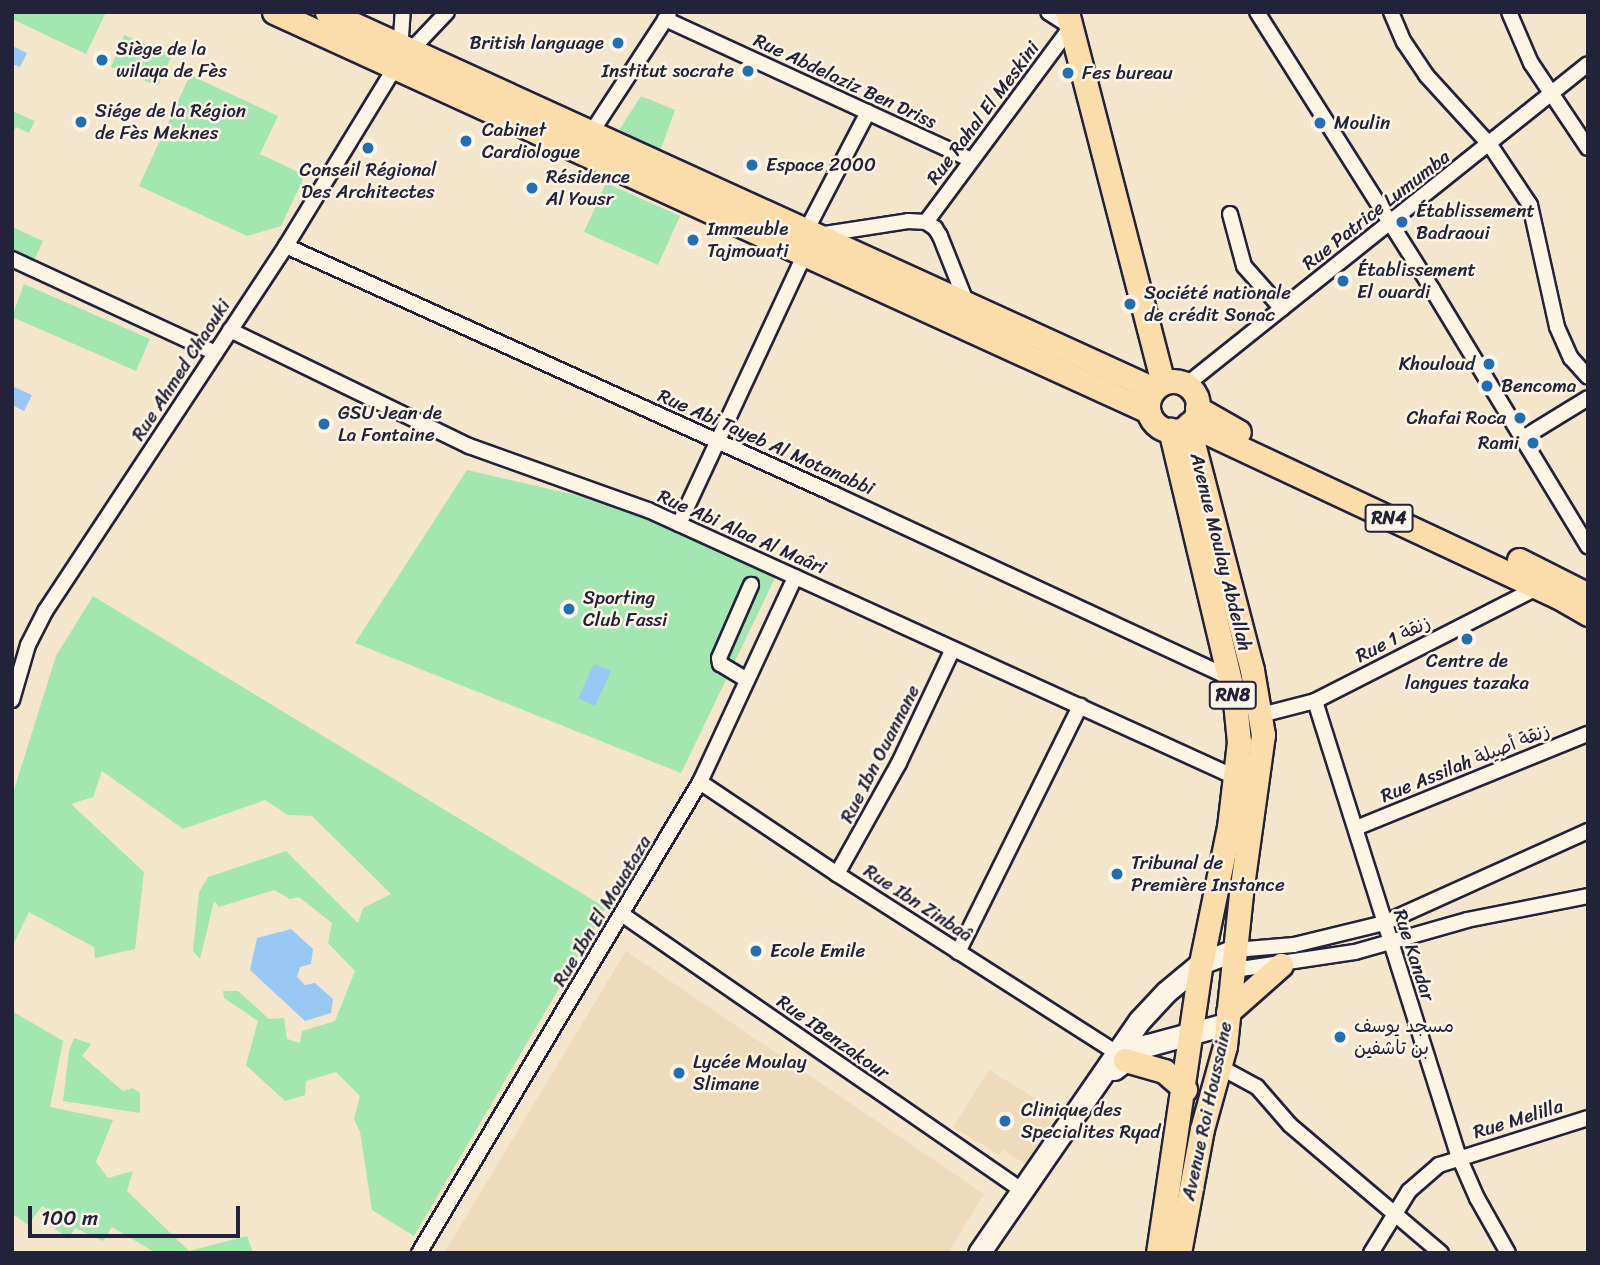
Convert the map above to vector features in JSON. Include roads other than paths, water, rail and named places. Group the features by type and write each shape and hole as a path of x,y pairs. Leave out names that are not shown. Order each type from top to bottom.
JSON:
{"main road":[{"path":"274,12 403,54 591,133 809,240 968,306 1155,394"},
{"path":"327,12 403,54 809,240 1155,394"},
{"path":"1069,19 1155,394 1158,426 1186,422"},
{"path":"1155,394 1175,381 1186,385"},
{"name":"RN8","path":"1186,385 1197,399 1186,422"},
{"name":"RN4","path":"1186,422 1539,587 1588,614"},
{"name":"RN4","path":"1186,422 1242,434 1588,595"},
{"name":"Avenue Moulay Abdellah","path":"1186,422 1238,732 1235,777 1219,889 1201,963"},
{"name":"Avenue Moulay Abdellah","path":"1186,422 1261,715 1260,765 1235,960"},
{"path":"979,1253 1098,1081 1121,1056 1152,1006 1201,963 1235,960"},
{"name":"Avenue Roi Houssaine","path":"1179,1253 1202,1129 1220,1067 1235,960"},
{"name":"Avenue Roi Houssaine","path":"1158,1253 1185,1089 1201,963"},
{"path":"1121,1056 1227,1018 1281,965"},
{"path":"1121,1056 1164,1070 1185,1089"}],"street":[{"path":"403,12 403,54"},
{"name":"Rue Ahmed Chaouki","path":"12,700 18,662 39,621 286,246 403,54 447,12"},
{"path":"1048,12 1069,19"},
{"path":"1257,12 1588,547"},
{"path":"1391,12 1405,43 1426,75 1490,145 1530,205 1557,327 1571,358 1588,377"},
{"path":"1509,12 1531,62 1550,95 1588,148"},
{"path":"591,133 667,16"},
{"name":"Rue Abdelaziz Ben Driss","path":"667,16 971,160"},
{"name":"Rue Rahal El Meskini","path":"926,222 1069,19"},
{"name":"Rue Patrice Lumumba","path":"1186,385 1490,145 1588,64"},
{"path":"680,524 868,112"},
{"path":"1230,214 1244,266 1282,309"},
{"path":"809,240 908,221 926,222 935,228 940,236 968,306"},
{"name":"Rue Abi Tayeb Al Motanabbi","path":"286,246 1229,677"},
{"path":"12,259 215,353"},
{"name":"Rue Abi Alaa Al Maâri","path":"230,330 352,392 469,446 680,524 1235,777"},
{"path":"1523,438 1588,398"},
{"name":"Rue Ibn El Mouataza","path":"419,1253 700,782 795,577"},
{"path":"747,680 720,664 719,658 751,585"},
{"name":"Rue 1 زنقة","path":"1261,715 1315,701 1539,587"},
{"name":"Rue Ibn Ouannane","path":"836,874 882,796 953,649"},
{"name":"Rue Kandar","path":"1315,701 1460,1157 1477,1198 1508,1253"},
{"path":"958,952 1080,706"},
{"name":"Rue Assilah زنقة أصيلة","path":"1356,828 1588,734"},
{"name":"Rue Ibn Zinbaâ","path":"700,782 836,874 1121,1056"},
{"path":"1235,960 1384,923 1588,831"},
{"path":"1235,960 1281,965 1355,952 1467,920 1588,896"},
{"name":"Rue IBenzakour","path":"623,915 1022,1190"},
{"path":"1220,1067 1257,1087 1290,1125 1441,1253"},
{"name":"Rue Melilla","path":"1371,1253 1393,1214 1423,1175 1439,1165 1588,1118"}],"water":[{"path":"12,46 27,53 20,67 12,64"},
{"path":"12,386 32,395 24,411 12,405"},
{"path":"594,664 611,671 595,706 578,698"},
{"path":"291,929 313,949 311,964 300,967 297,977 305,985 315,983 333,999 331,1013 305,1021 250,970 257,938"}],"place":[{"name":"British language","path":"618,43"},
{"name":"Siège de la wilaya de Fès","path":"102,60"},
{"name":"Institut socrate","path":"748,71"},
{"name":"Fes bureau","path":"1068,73"},
{"name":"Siége de la Région de Fès Meknes","path":"81,122"},
{"name":"Moulin","path":"1320,123"},
{"name":"Cabinet Cardiologue","path":"466,141"},
{"name":"Conseil Régional Des Architectes","path":"368,148"},
{"name":"Espace 2000","path":"752,165"},
{"name":"Résidence Al Yousr","path":"532,188"},
{"name":"Établissement Badraoui","path":"1402,222"},
{"name":"Immeuble Tajmouati","path":"693,240"},
{"name":"Établissement El ouardi","path":"1343,281"},
{"name":"Société nationale de crédit Sonac","path":"1130,304"},
{"name":"Khouloud","path":"1489,364"},
{"name":"Bencoma","path":"1487,386"},
{"name":"Chafai Roca","path":"1520,418"},
{"name":"GSU Jean de La Fontaine","path":"324,424"},
{"name":"Rami","path":"1533,443"},
{"name":"Sporting Club Fassi","path":"569,609"},
{"name":"Centre de langues tazaka","path":"1467,639"},
{"name":"Tribunal de Première Instance","path":"1117,874"},
{"name":"Ecole Emile","path":"756,951"},
{"name":"مسجد يوسف بن تاشفين","path":"1340,1037"},
{"name":"Lycée Moulay Slimane","path":"679,1073"},
{"name":"Clinique des Specialites Ryad","path":"1005,1121"}]}
